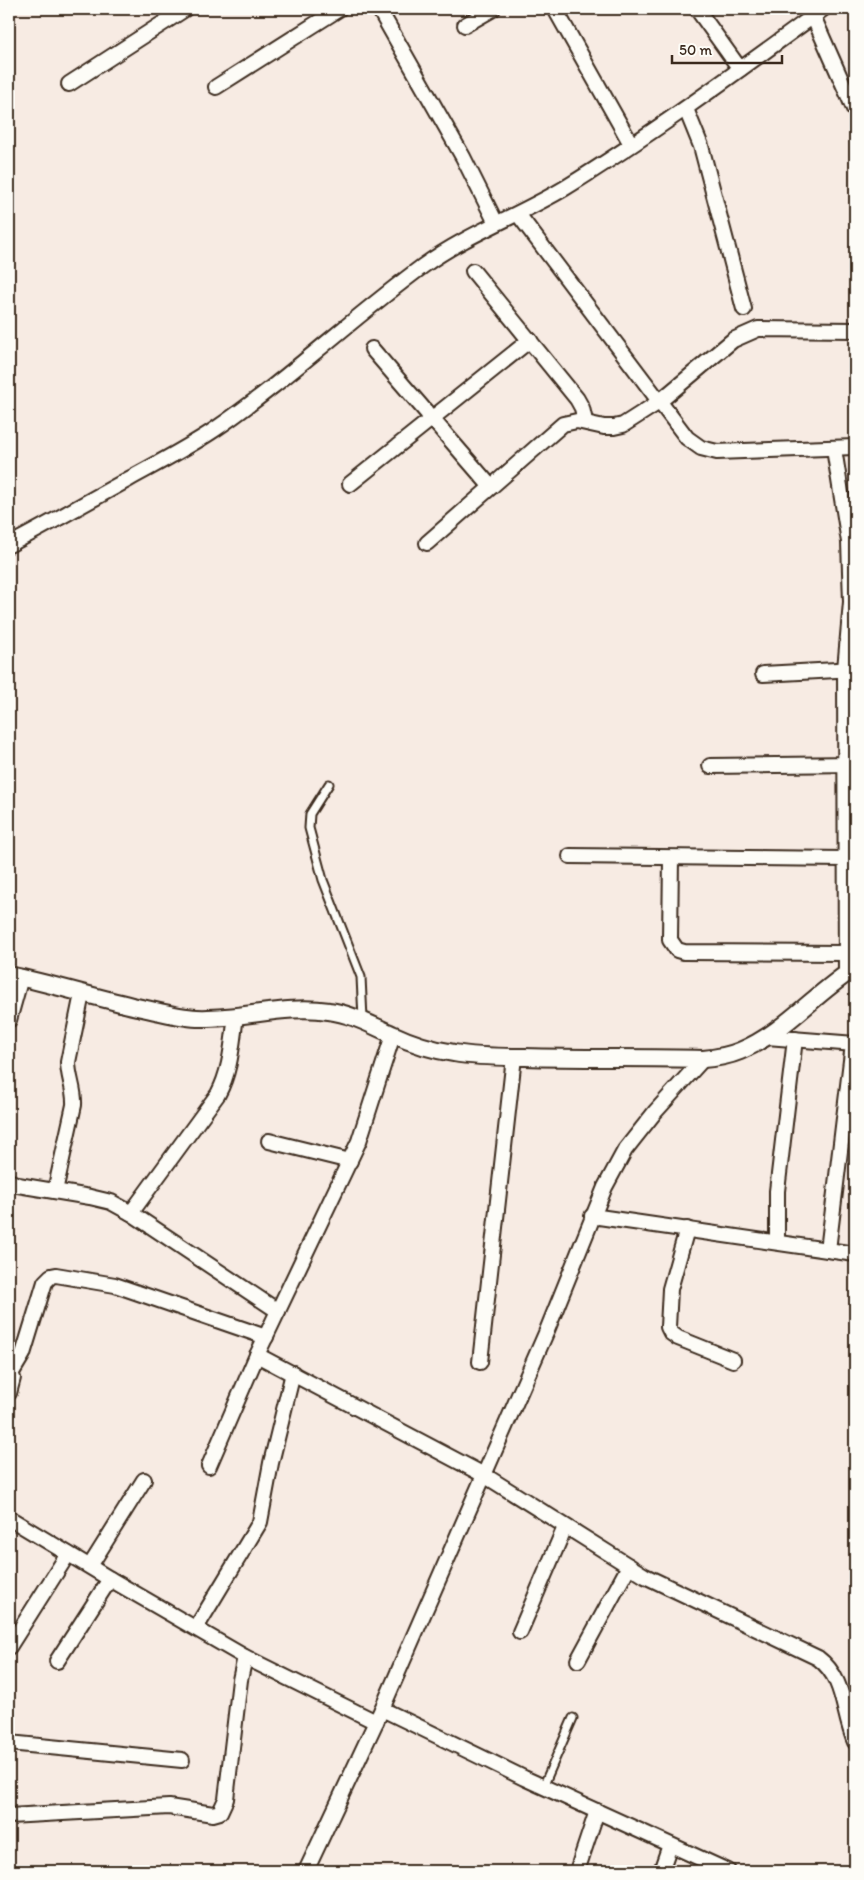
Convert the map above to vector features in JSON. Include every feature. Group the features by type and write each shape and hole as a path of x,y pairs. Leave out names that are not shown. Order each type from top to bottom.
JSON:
{"street":[{"path":"70,84 185,9"},
{"path":"216,87 339,9"},
{"path":"379,9 463,157 496,223"},
{"path":"465,25 493,9"},
{"path":"555,9 631,144"},
{"path":"697,9 740,69"},
{"path":"9,545 82,506 213,430 280,380 424,265 457,244 496,223 518,214 564,188 686,109 818,12 855,111"},
{"path":"686,109 701,146 744,309"},
{"path":"518,214 686,438 701,448 717,452 855,447"},
{"path":"473,271 577,399 582,408 585,421"},
{"path":"427,543 563,424 577,420 604,427 623,425 654,395 733,340 758,329 855,330"},
{"path":"350,484 530,340"},
{"path":"372,349 490,488"},
{"path":"9,1020 15,976 82,994 169,1014 196,1018 298,1010 326,1010 363,1019 393,1035 434,1049 453,1053 514,1057 703,1060 722,1057 740,1051 767,1037 850,971 845,953 845,859 850,764 852,542 834,448"},
{"path":"763,674 850,669"},
{"path":"710,766 850,764"},
{"path":"570,856 845,859"},
{"path":"671,858 670,940 677,950 684,952 845,953"},
{"path":"54,1191 74,1105 75,1096 68,1072 68,1062 82,994"},
{"path":"131,1212 218,1094 225,1081 230,1062 236,1016"},
{"path":"208,1466 257,1355 359,1141 393,1035"},
{"path":"767,1037 854,1044 828,1250"},
{"path":"778,1242 777,1191 795,1039"},
{"path":"480,1362 514,1057"},
{"path":"306,1871 379,1716 546,1333 605,1186 625,1150 655,1112 703,1060"},
{"path":"269,1141 350,1161"},
{"path":"9,1181 18,1185 104,1200 131,1212 278,1311"},
{"path":"592,1216 855,1254"},
{"path":"687,1229 670,1289 668,1327 671,1333 678,1338 733,1360"},
{"path":"9,1393 12,1384 10,1373 23,1354 45,1282 51,1276 56,1275 115,1285 266,1337"},
{"path":"257,1355 484,1475 628,1566 706,1606 818,1658 829,1666 837,1679 855,1742"},
{"path":"196,1628 260,1522 271,1463 293,1373"},
{"path":"90,1566 144,1480"},
{"path":"9,1518 245,1657 543,1787 728,1871"},
{"path":"520,1632 565,1527"},
{"path":"9,1647 68,1554"},
{"path":"578,1660 628,1566"},
{"path":"57,1660 110,1579"},
{"path":"9,1816 169,1807 213,1814 220,1812 226,1800 240,1680 245,1657"},
{"path":"9,1743 182,1760"},
{"path":"577,1871 597,1811"},
{"path":"661,1871 670,1845"}],"lane":[{"path":"329,784 310,814 309,828 323,880 360,977 363,1019"},
{"path":"543,1787 573,1718"}]}
